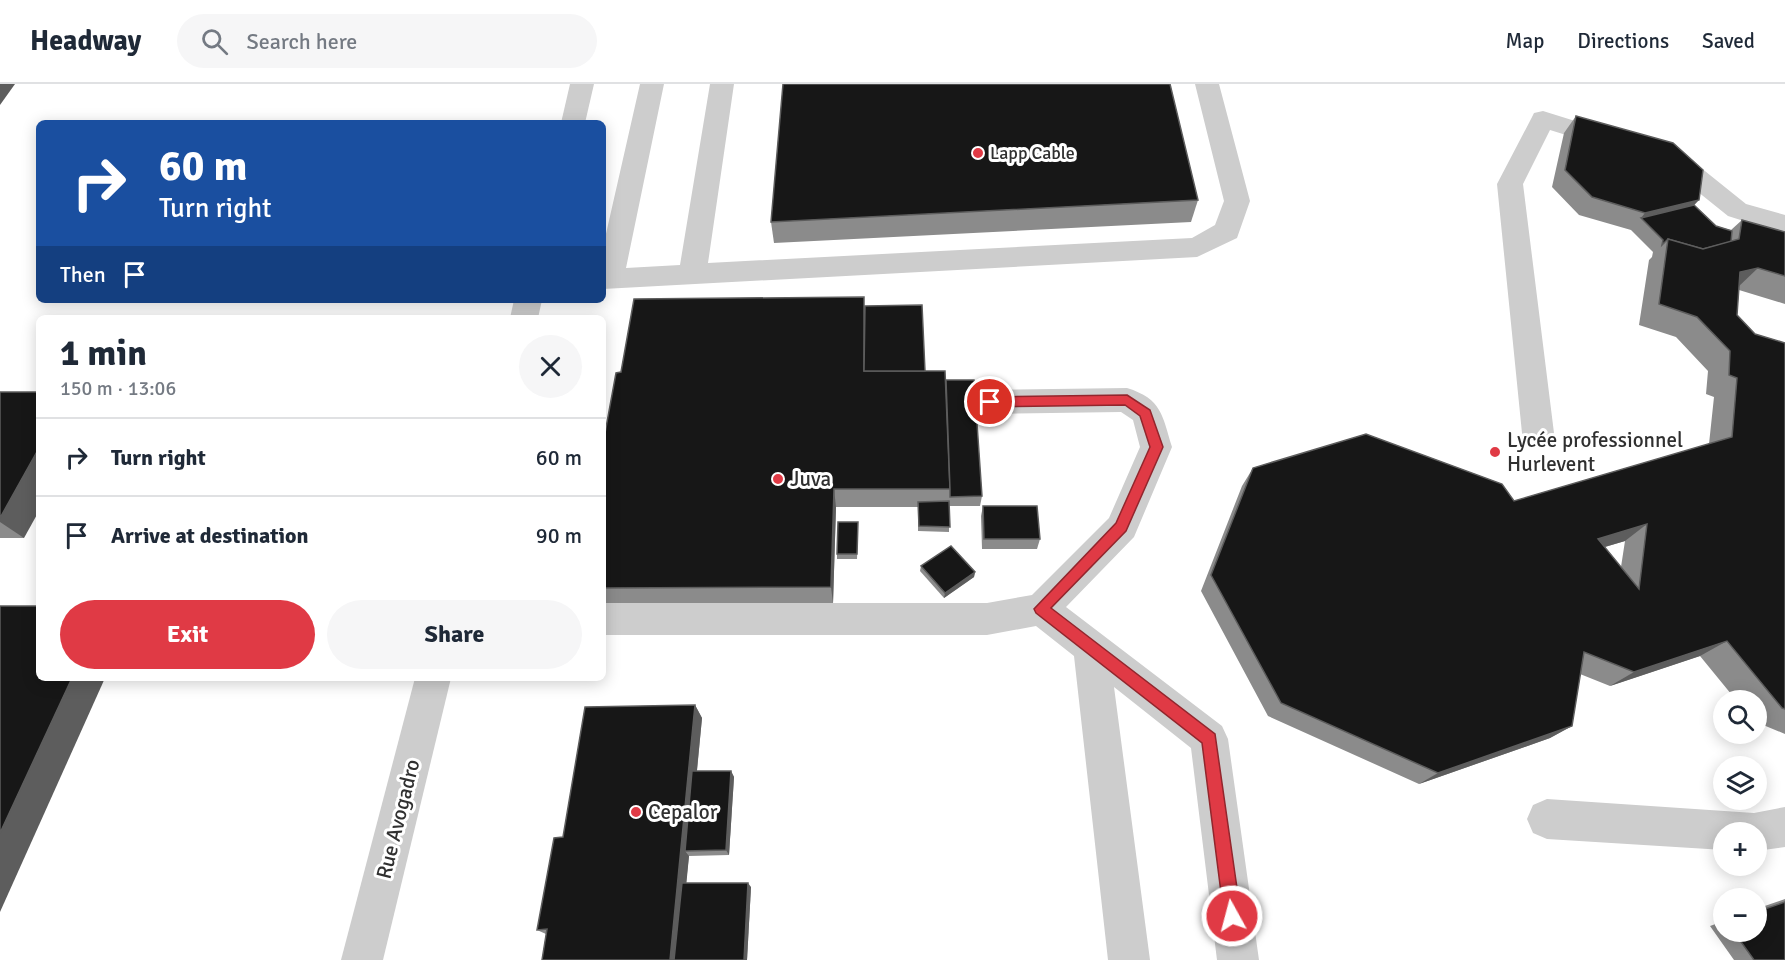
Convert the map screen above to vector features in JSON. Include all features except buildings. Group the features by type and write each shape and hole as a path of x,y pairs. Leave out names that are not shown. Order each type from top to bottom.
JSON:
{"street":[{"path":"574,120 582,84"},
{"path":"652,84 606,278 1197,247 1227,231 1237,201 1207,84"},
{"path":"693,273 722,84"},
{"path":"1538,433 1510,184 1542,119 1676,162 1737,210 1785,225"},
{"path":"606,620 987,619 1041,609 1122,527 1156,447 1146,413 1127,400 990,402"},
{"path":"1041,609 1209,740 1238,960"},
{"path":"1091,647 1129,960"},
{"name":"Rue Avogadro","path":"362,960 432,681"},
{"path":"1547,819 1713,829"},
{"path":"1767,830 1785,827"}],"place":[{"name":"Lapp Cable","path":"978,153"},
{"name":"Lycée professionnel Hurlevent","path":"1495,452"},
{"name":"Juva","path":"778,479"},
{"name":"Cepalor","path":"636,812"}],"route":[{"path":"990,402 1127,400 1146,413 1156,447 1122,527 1041,609 1209,740 1232,916"}]}
